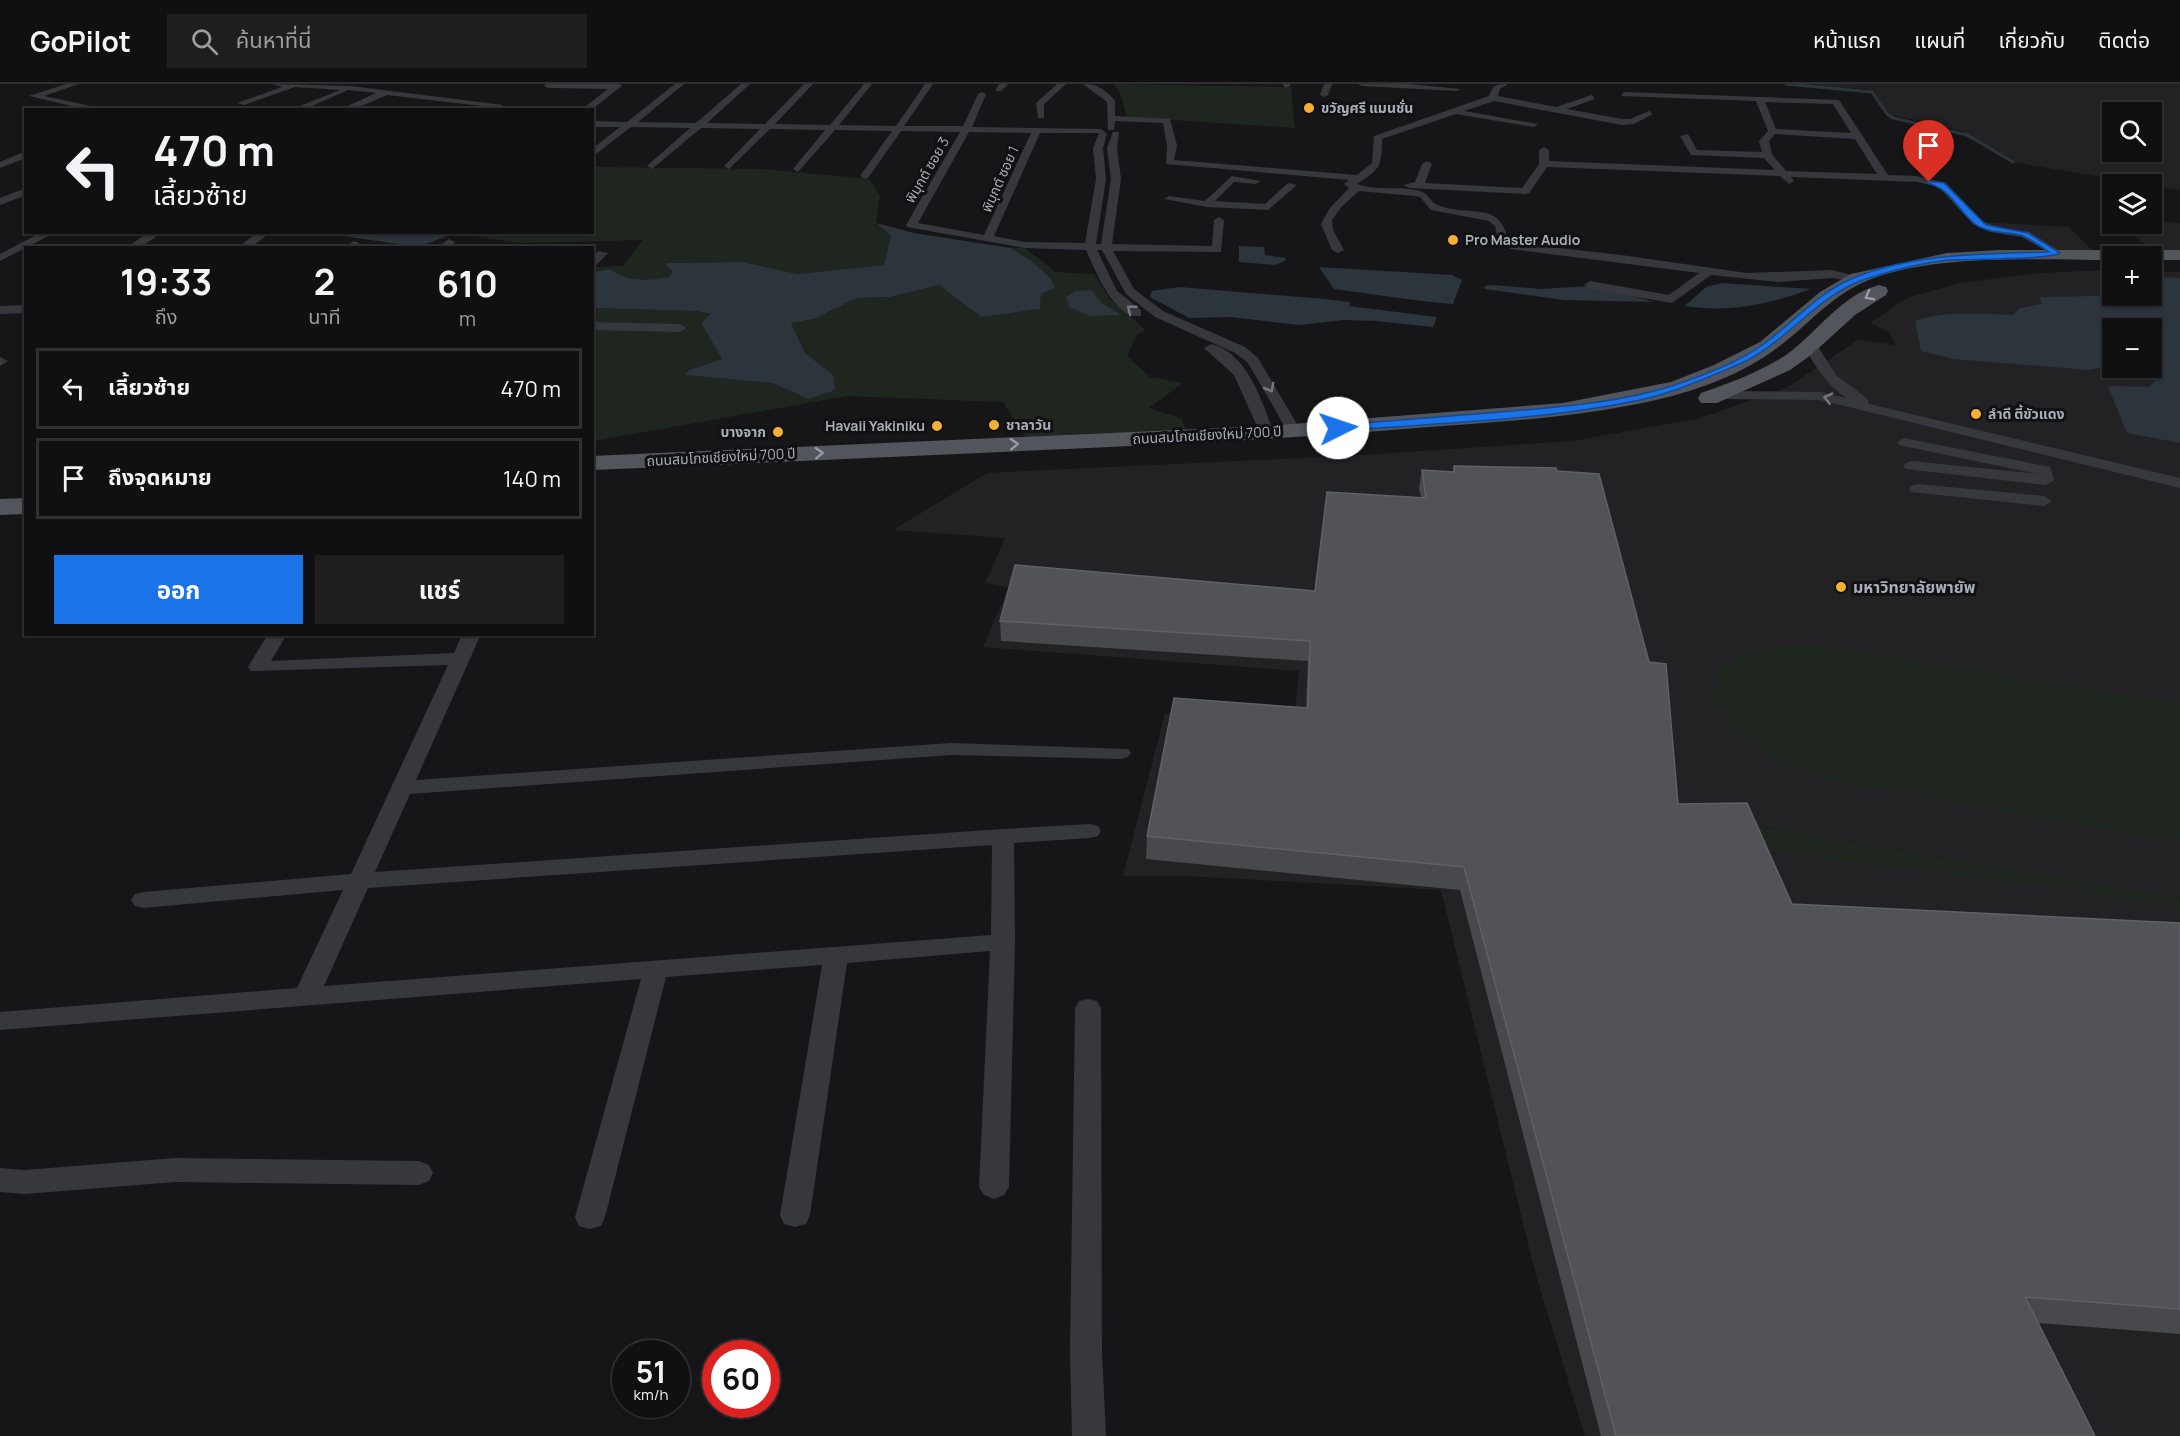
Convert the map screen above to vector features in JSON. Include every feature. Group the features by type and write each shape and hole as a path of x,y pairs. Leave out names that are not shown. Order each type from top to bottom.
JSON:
{"main road":[{"name":"ถนนสมโภชเชียงใหม่ 700 ปี","path":"594,462 1267,433 1563,410 1679,387 1743,360 1767,346 1827,296 1858,278 1898,267 1947,258 2057,253 2180,255"},
{"path":"1497,437 1604,424 1646,416 1718,395 1783,366 1810,345 1849,308 1890,286 1921,277 1973,268 2043,264 2102,264"},
{"path":"2162,264 2180,265"},
{"name":"ถนนสมโภชเชียงใหม่ 700 ปี","path":"594,480 1474,439"},
{"path":"0,489 24,488"},
{"path":"0,507 24,506"}],"street":[{"path":"75,84 33,96 95,108"},
{"path":"276,84 351,88 499,105 497,108"},
{"path":"347,108 407,84"},
{"path":"594,152 680,84"},
{"path":"652,166 746,84"},
{"path":"729,166 809,84"},
{"path":"798,169 868,84"},
{"path":"865,176 929,84"},
{"path":"1041,116 1040,103 1062,84"},
{"path":"1087,84 1111,101 1108,129 1116,179 1106,248 1130,291 1159,314 1240,350 1253,361 1294,431"},
{"path":"1324,95 1328,84"},
{"path":"1362,84 1458,87 1455,100"},
{"path":"1493,98 1496,88 1504,84"},
{"path":"241,103 296,85"},
{"path":"1390,96 1392,85"},
{"path":"548,86 618,86"},
{"path":"588,108 618,86"},
{"path":"299,108 351,88"},
{"name":"พิมุกต์ ซอย 3","path":"982,94 966,129 911,225 988,238"},
{"path":"1624,94 1702,95 1836,102 1884,177"},
{"path":"1702,95 1704,109"},
{"path":"1474,105 1561,112 1592,97"},
{"path":"1338,250 1326,225 1327,219 1351,187 1371,171 1377,163 1377,138 1447,111 1493,98 1626,123 1649,114"},
{"path":"1759,98 1773,131"},
{"path":"360,102 382,103"},
{"path":"468,108 473,102"},
{"path":"404,104 436,105"},
{"path":"1447,111 1534,124"},
{"path":"594,124 1037,130 1108,129 1167,121 1172,145 1169,162 1351,187 1412,191 1424,195 1429,204 1435,208 1492,218 1500,225 1503,242 1511,246 1621,258 1708,272 1765,278 1832,274 1858,278"},
{"path":"1108,129 1098,148 1101,179 1090,247 1112,293 1142,317 1221,353 1233,363 1252,396 1267,433"},
{"name":"พิมุกต์ ซอย 1","path":"988,238 1037,130"},
{"path":"1773,131 1858,136"},
{"path":"1773,131 1764,141 1767,156 1793,186"},
{"path":"1685,136 1694,153 1767,156"},
{"path":"0,165 23,149"},
{"path":"1376,183 1525,191 1544,164 1544,150"},
{"path":"1628,152 1634,172"},
{"path":"1698,160 1707,176"},
{"path":"1419,185 1427,164"},
{"path":"1544,164 1707,176 1785,175 1917,179 1942,185 1977,222 1994,230 2025,234 2057,253"},
{"path":"1099,166 1114,165"},
{"path":"1207,204 1232,179 1268,183"},
{"path":"1280,184 1303,186"},
{"path":"1169,199 1207,204 1268,207 1292,185"},
{"path":"0,190 23,192"},
{"path":"0,202 23,192"},
{"path":"1096,202 1113,202"},
{"path":"988,238 1025,245 1217,250 1219,220"},
{"path":"0,258 47,234"},
{"path":"134,246 154,234"},
{"path":"245,246 263,234"},
{"path":"594,263 602,253"},
{"path":"1590,285 1667,299 1672,298 1708,272"},
{"path":"0,310 24,309"},
{"path":"594,326 680,328"},
{"path":"1187,338 1203,333"},
{"path":"1810,345 1825,375 1852,396 1891,414 1904,442 1919,497 2044,501"},
{"path":"1718,395 1820,396 2180,483"},
{"path":"1904,442 2045,470 2046,480 1911,466"},
{"path":"277,636 258,667 459,659"},
{"path":"306,997 470,636"},
{"path":"400,789 951,749 1121,753"},
{"path":"144,900 359,881 1090,831"},
{"path":"994,1187 1003,942 1004,836"},
{"path":"0,1021 1003,942"},
{"path":"795,1215 836,956"},
{"path":"590,1217 656,969"},
{"path":"1088,1008 1086,1353 1089,1436"},
{"path":"0,1180 25,1182 175,1170 419,1173"}],"shaded area":[{"path":"1114,84 1291,87 1295,128 1127,117 1121,95"},
{"path":"1788,84 2180,84 2180,190 2162,187 2162,174 2102,174 2102,177 2013,162 1962,131 1887,114 1868,89"},
{"path":"594,167 761,169 870,179 880,196 876,223 891,235 884,265 796,274 743,262 666,263 673,271 669,278 653,280 638,280 610,269 594,272 594,267 623,266 643,240 520,243 457,234 594,234"},
{"path":"1977,222 2069,227 2094,252 2057,253 2030,237"},
{"path":"2162,222 2180,223 2180,251 2162,251 2162,246 2148,246 2130,234 2162,234"},
{"path":"876,223 914,233 1011,248 1034,263 1051,279 1055,288 1041,294 1040,309 981,317 939,285 890,297 857,298 814,319 791,323 805,353 833,375 835,390 808,399 773,383 685,375 689,370 722,359 701,323 711,314 696,311 594,308 594,272 610,269 624,276 646,280 669,277 673,271 667,267 666,263 743,262 797,274 884,265 891,235"},
{"path":"330,234 452,234 422,246"},
{"path":"1239,246 1264,247 1265,255 1286,258 1285,261 1275,265 1239,262"},
{"path":"1011,248 1025,248 1056,272 1094,274 1111,300 1146,330 1137,334 1127,356 1150,377 1183,383 1149,408 1182,419 1186,431 1026,438 1003,402 847,396 594,441 594,308 696,311 712,315 701,323 722,359 689,370 685,375 773,383 808,399 833,376 805,353 791,323 814,319 857,298 890,297 939,285 981,317 1040,309 1041,294 1055,288 1034,263"},
{"path":"1319,267 1452,275 1462,280 1453,304 1438,303 1334,289"},
{"path":"2102,270 2102,306 2162,306 2162,271 2180,272 2180,898 1742,823 2180,909 2180,1436 1585,1436 1535,1272 1441,890 1187,876 1123,876 1165,713 1294,724 1299,671 983,647 1009,587 985,583 1005,538 893,530 987,473 1361,455 1572,441 1701,418 1788,387 1858,340 1896,345 1888,332 1870,323 1907,298 1960,283 2040,273"},
{"path":"2162,277 2180,278 2180,443 2127,433 2108,386 2149,387 2155,381 2149,378 2162,378 2162,318 2102,318 2102,368 2089,370 1954,359 1921,351 1915,321 1952,314 2013,315 2020,308 2042,304 2039,297 2102,297 2102,306 2162,306"},
{"path":"1722,283 1811,289 1749,306 1702,308 1685,306 1706,287"},
{"path":"1484,286 1541,289 1590,286 1655,302 1564,300 1485,289"},
{"path":"1179,287 1325,299 1350,302 1349,306 1437,317 1433,327 1376,321 1344,320 1299,325 1230,317 1189,318 1150,297 1152,291"},
{"path":"1091,290 1103,304 1121,315 1089,316 1069,307 1066,297 1076,291"},
{"path":"1787,645 1822,646 2180,703 2180,843 1833,781 1778,759 1739,731 1724,714 1716,697 1716,682 1723,669 1738,658 1759,650"},
{"path":"1741,823 2180,898 2180,909 2082,891 1753,850"}],"building":[{"path":"1454,466 1556,468 1557,471 1599,474 1649,662 1666,664 1678,804 1747,803 1792,904 2180,923 2180,1309 2025,1297 2095,1436 1616,1436 1464,867 1147,836 1174,698 1308,708 1310,641 1000,621 1015,565 1315,591 1327,492 1426,498 1422,470 1454,472"}],"waterway":[{"path":"1786,84 1872,92 1887,114 1893,118 1967,135 2013,162"}],"place":[{"name":"ขวัญศรี แมนชั่น","path":"1309,108"},
{"name":"Pro Master Audio","path":"1453,240"},
{"name":"ลำดี ตี้ขัวแดง","path":"1976,414"},
{"name":"ชาลาวัน","path":"994,425"},
{"name":"Havaii Yakiniku","path":"937,426"},
{"name":"บางจาก","path":"778,432"},
{"name":"มหาวิทยาลัยพายัพ","path":"1841,587"}],"route":[{"path":"1338,428 1563,410 1635,398 1679,387 1743,360 1767,346 1827,296 1858,278 1898,267 1947,258 2057,253 2025,234 1994,230 1984,226 1977,222 1952,193 1942,185 1929,182"}]}
